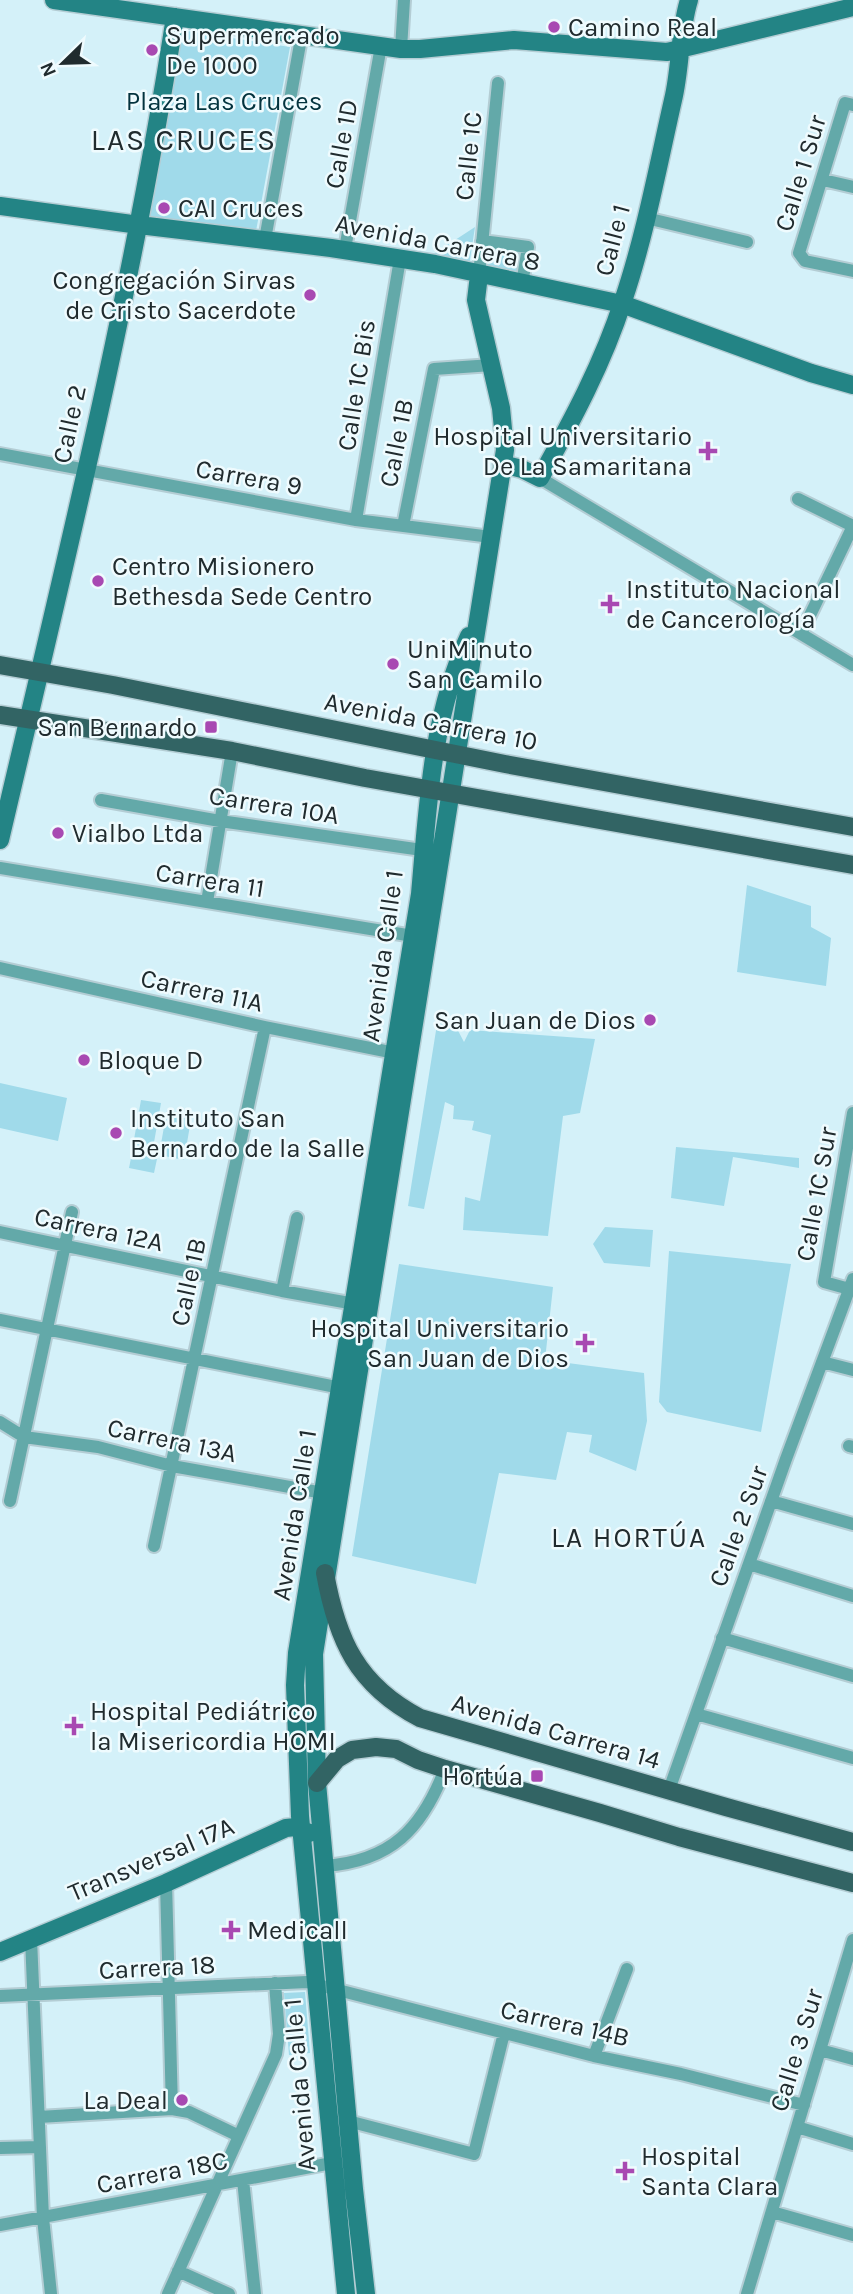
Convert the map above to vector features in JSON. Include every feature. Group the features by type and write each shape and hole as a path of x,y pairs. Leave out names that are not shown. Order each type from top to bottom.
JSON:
{"main road":[{"path":"54,0 168,10 302,38 401,49 514,40 652,52 681,50 853,7"},
{"name":"Calle 1","path":"540,478 587,388 622,304 646,218 676,90 683,21 689,0"},
{"name":"Calle 2","path":"0,840 86,471 139,225 168,10"},
{"name":"Avenida Carrera 8","path":"0,206 345,250 622,304 799,369 853,385"},
{"path":"456,754 505,450 503,423 492,365 476,300 479,275"},
{"path":"502,464 522,469 540,478"},
{"path":"435,749 451,676 478,614"},
{"name":"Avenida Carrera 10","path":"0,665 456,754 853,827"},
{"path":"0,715 232,751 853,865"},
{"name":"Avenida Calle 1","path":"343,2294 301,1829 295,1685 297,1653 331,1494 432,852 428,788 435,749"},
{"name":"Avenida Calle 1","path":"348,1390 355,1304 420,894 450,792 456,754"},
{"name":"Avenida Calle 1","path":"331,1494 325,1573 314,1654 317,1783 366,2294"},
{"name":"Avenida Carrera 14","path":"325,1573 334,1615 362,1673 399,1705 430,1722 853,1842"},
{"path":"317,1783 344,1754 362,1747 396,1749 445,1769 679,1837 853,1883"},
{"name":"Transversal 17A","path":"0,1952 166,1883 286,1828 301,1829"},
{"path":"301,1829 323,1841"}],"street":[{"path":"401,49 404,0"},
{"path":"266,238 302,38"},
{"name":"Calle 1D","path":"345,250 381,46"},
{"name":"Calle 1C","path":"479,275 498,83"},
{"name":"Calle 1 Sur","path":"849,104 799,253 805,261 853,271"},
{"path":"823,180 853,187"},
{"path":"646,218 747,242"},
{"path":"482,241 528,247 522,284"},
{"name":"Calle 1C Bis","path":"356,520 400,259"},
{"name":"Calle 1B","path":"403,526 434,369 492,365"},
{"name":"Carrera 9","path":"0,454 356,520 491,537"},
{"path":"540,478 853,666"},
{"path":"798,499 853,526 801,634"},
{"path":"206,902 232,751"},
{"name":"Carrera 10A","path":"101,800 220,821 432,852"},
{"name":"Carrera 11","path":"0,868 413,936"},
{"name":"Carrera 11A","path":"0,968 395,1053"},
{"name":"Calle 1B","path":"154,1546 265,1027"},
{"name":"Calle 1C Sur","path":"852,1286 824,1282 853,1115"},
{"path":"838,1200 853,1204"},
{"path":"10,1502 72,1212"},
{"path":"282,1291 296,1218"},
{"name":"Carrera 12A","path":"0,1232 355,1304"},
{"name":"Calle 2 Sur","path":"669,1790 771,1501 852,1286"},
{"path":"0,1320 348,1390"},
{"path":"822,1362 853,1370"},
{"name":"Carrera 13A","path":"0,1422 24,1437 98,1447 172,1466 331,1494"},
{"path":"771,1501 853,1524"},
{"path":"749,1564 853,1596"},
{"path":"722,1638 853,1676"},
{"path":"696,1714 853,1758"},
{"path":"325,1866 351,1863 373,1856 401,1840 428,1807 445,1769"},
{"path":"166,1883 172,2109"},
{"path":"31,1939 43,2218 51,2294"},
{"name":"Calle 3 Sur","path":"747,2294 820,2050 848,1971 853,1940"},
{"path":"594,2056 626,1969"},
{"path":"167,2294 277,2049 279,2034 275,1983"},
{"name":"Carrera 18","path":"0,1996 275,1983 316,1984"},
{"name":"Carrera 14B","path":"316,1984 594,2056 670,2071 804,2105"},
{"path":"348,2121 474,2154 504,2033"},
{"path":"820,2050 853,2060"},
{"path":"39,2117 172,2109 189,2112 239,2136"},
{"path":"797,2127 853,2144"},
{"path":"0,2148 40,2147"},
{"name":"Carrera 18C","path":"0,2225 332,2163"},
{"path":"243,2180 256,2294"},
{"path":"772,2212 853,2235"},
{"path":"178,2271 229,2294"}],"green space":[{"name":"Plaza Las Cruces","path":"181,30 290,47 256,231 149,219"},
{"path":"475,227 469,266 429,257"},
{"path":"489,248 521,252 516,276 486,270"},
{"path":"747,885 811,906 811,927 831,938 826,986 737,972"},
{"path":"438,1018 454,1023 464,1042 470,1030 595,1039 580,1113 563,1116 548,1236 463,1230 465,1197 480,1201 491,1135 472,1130 474,1121 453,1119 454,1106 445,1102 424,1209 408,1206"},
{"path":"0,1083 67,1098 58,1141 0,1128"},
{"path":"141,1100 161,1103 153,1148 133,1145"},
{"path":"167,1110 192,1114 184,1160 159,1155"},
{"path":"676,1147 799,1158 799,1168 733,1157 724,1206 671,1198"},
{"path":"132,1153 157,1159 154,1173 129,1168"},
{"path":"605,1227 653,1230 650,1267 604,1263 593,1244"},
{"path":"669,1251 791,1264 761,1432 667,1412 659,1402"},
{"path":"399,1264 553,1287 545,1360 644,1373 647,1421 636,1471 589,1452 592,1435 567,1432 556,1480 499,1473 476,1584 352,1556"},
{"path":"305,1992 310,2053 289,2055 284,1993"}],"place":[{"name":"Camino Real","path":"554,27"},
{"name":"Supermercado De 1000","path":"152,50"},
{"name":"CAI Cruces","path":"164,208"},
{"name":"Congregación Sirvas de Cristo Sacerdote","path":"310,295"},
{"name":"Hospital Universitario De La Samaritana","path":"708,451"},
{"name":"Centro Misionero Bethesda Sede Centro","path":"98,581"},
{"name":"Instituto Nacional de Cancerología","path":"610,604"},
{"name":"UniMinuto San Camilo","path":"393,664"},
{"name":"San Bernardo","path":"211,727"},
{"name":"Vialbo Ltda","path":"58,833"},
{"name":"San Juan de Dios","path":"650,1020"},
{"name":"Bloque D","path":"84,1060"},
{"name":"Instituto San Bernardo de la Salle","path":"116,1133"},
{"name":"Hospital Universitario San Juan de Dios","path":"585,1343"},
{"name":"Hospital Pediátrico la Misericordia HOMI","path":"74,1726"},
{"name":"Hortúa","path":"537,1776"},
{"name":"Medicall","path":"231,1930"},
{"name":"La Deal","path":"182,2100"},
{"name":"Hospital Santa Clara","path":"625,2171"}],"district":[{"name":"LAS CRUCES","path":"184,140"},
{"name":"LA HORTÚA","path":"629,1537"}]}
